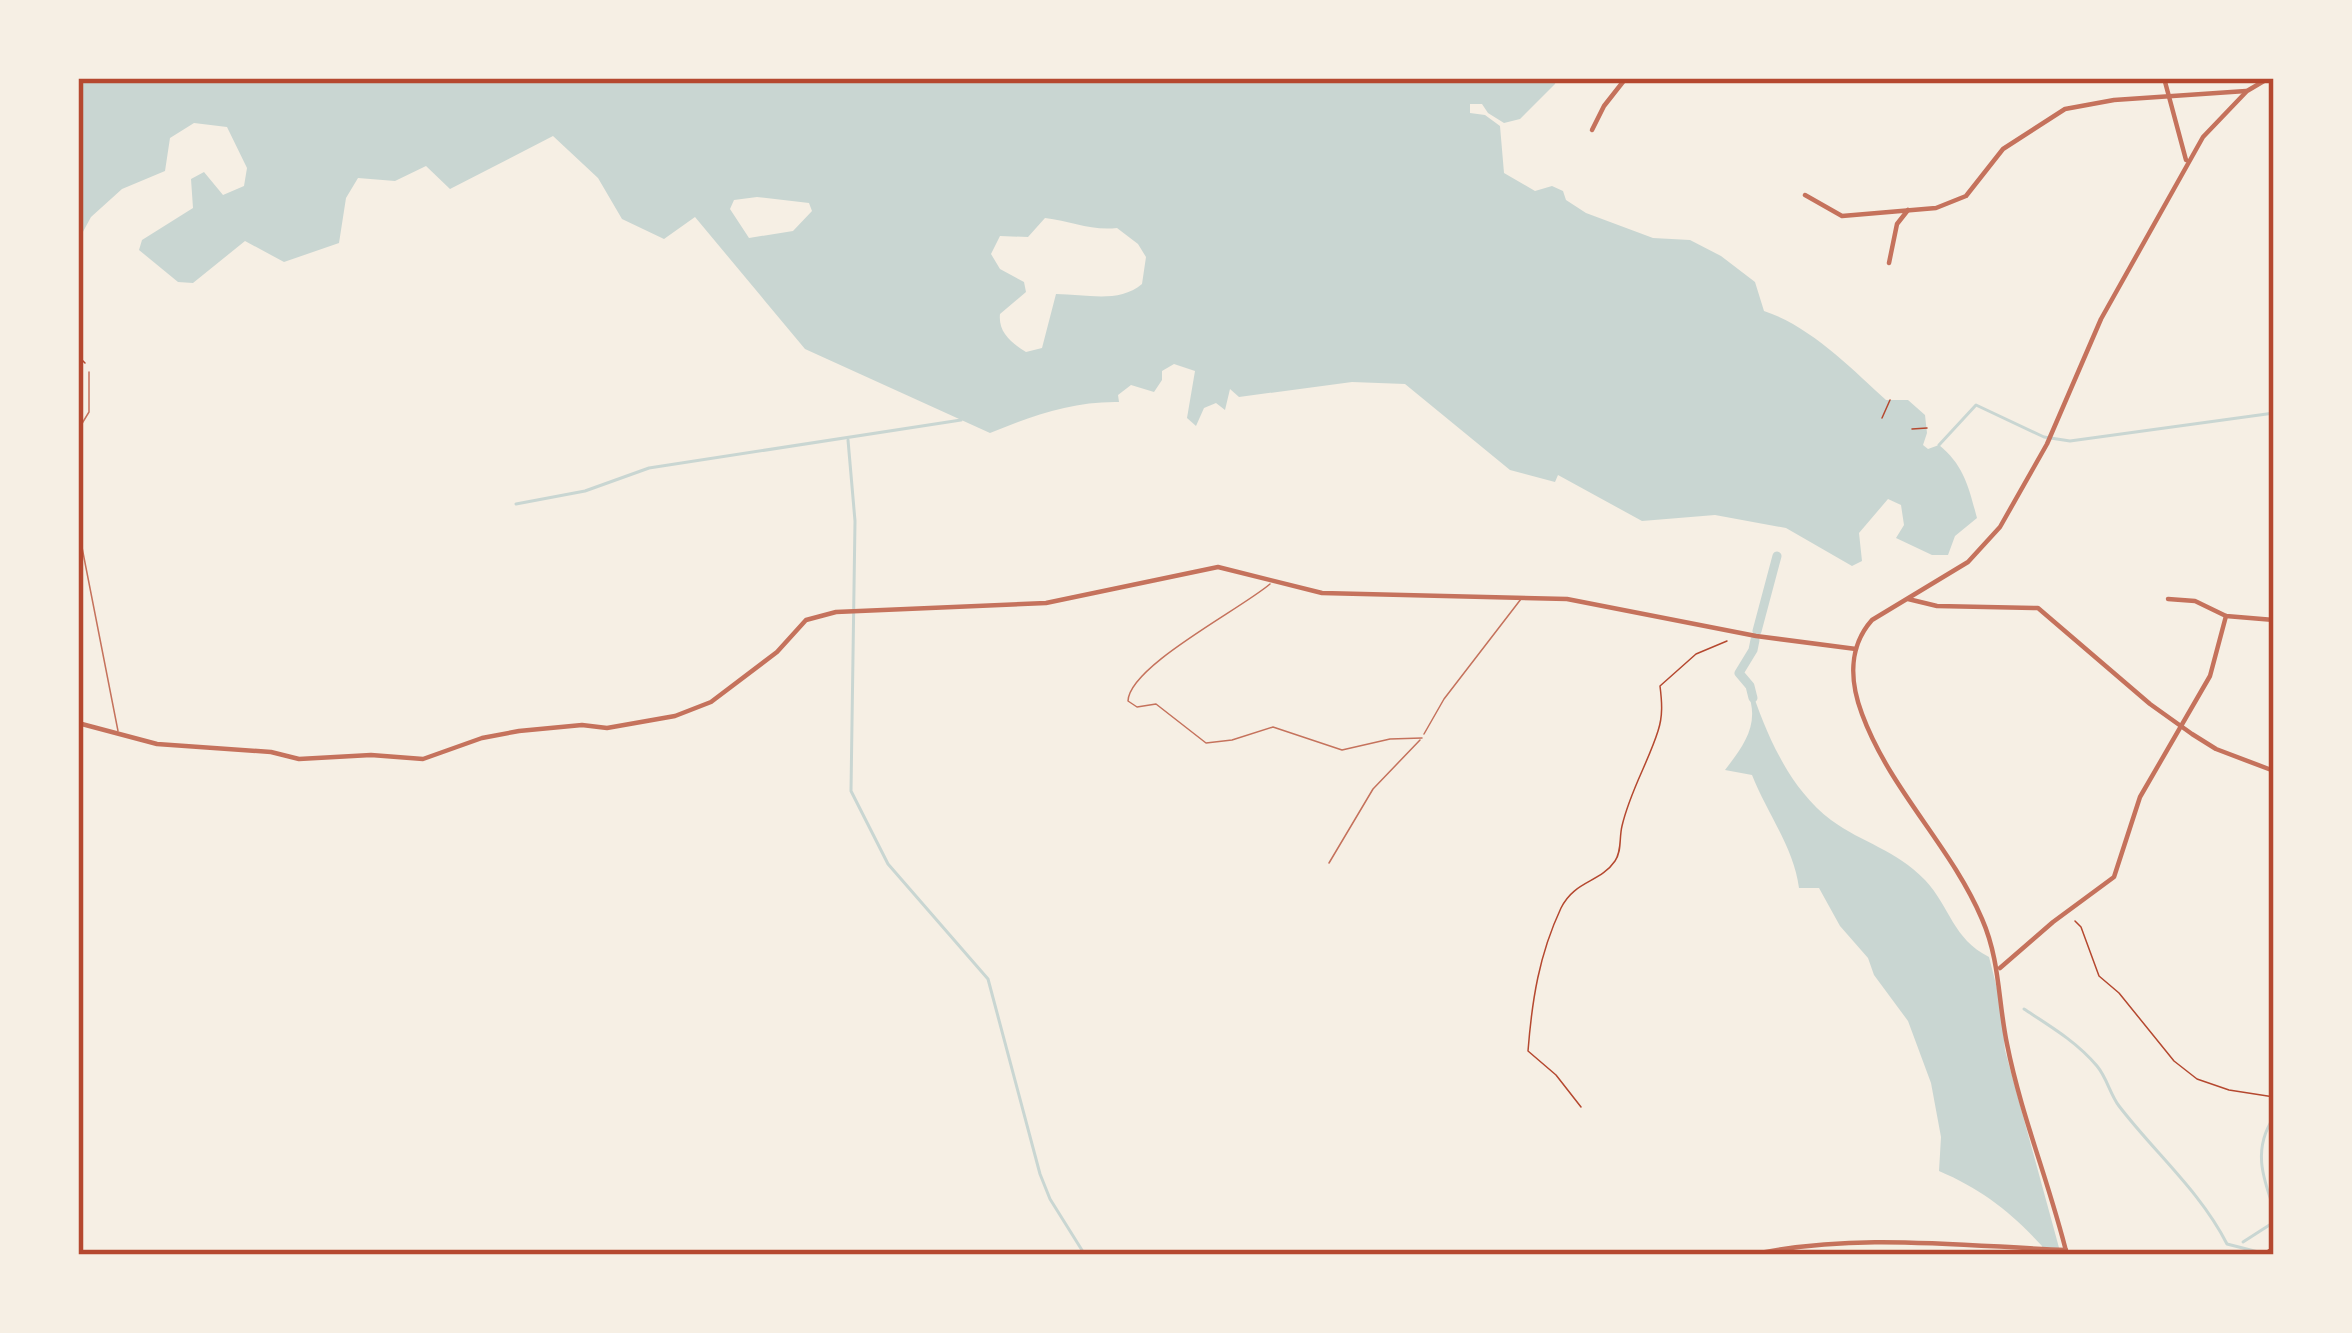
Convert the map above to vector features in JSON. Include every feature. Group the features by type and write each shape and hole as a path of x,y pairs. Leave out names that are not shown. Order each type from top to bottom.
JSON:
{"street":[{"path":"1592,130 1626,78"},
{"path":"2164,78 2187,164"},
{"path":"2067,1253 2007,1045 1999,970 1982,918 1872,740 1855,693 1856,649 1868,624 1967,562 2000,527 2046,447 2102,319 2187,164 2211,125 2269,78"},
{"path":"1804,195 1842,216 1936,208 1961,199 2003,149 2065,110 2114,100 2248,91"},
{"path":"1889,263 1897,224 1908,210"},
{"path":"78,723 157,745 272,752 299,759 371,754 423,759 519,731 582,725 608,728 675,716 711,702 778,652 806,620 836,612 1046,603 1218,567 1322,593 1523,596 1616,607 1741,633 1856,649"},
{"path":"1906,598 1936,606 2038,608 2150,704 2216,748 2274,771"},
{"path":"2168,599 2195,601 2226,616 2274,620"},
{"path":"1999,970 2114,877 2135,808 2210,676 2226,616"},
{"path":"1751,1255 1785,1247 1937,1242 2067,1253"}],"lane":[{"path":"78,430 88,412 89,372"},
{"path":"78,527 119,735"},
{"path":"1272,582 1154,665 1130,689 1128,701 1138,707 1156,704 1207,743 1273,728 1342,750 1390,739 1422,738"},
{"path":"1329,863 1373,789 1422,738 1444,699 1523,596"}],"path":[{"path":"78,356 89,372"},
{"path":"1882,418 1890,400"},
{"path":"1912,429 1927,428"},
{"path":"1582,1108 1556,1075 1528,1051 1537,970 1564,902 1583,881 1605,873 1619,856 1640,768 1658,733 1663,707 1660,686 1696,653 1741,633"},
{"path":"2068,911 2081,927 2099,976 2119,993 2174,1061 2197,1079 2274,1097"},
{"path":"2260,1255 2274,1247"}],"shaded area":[{"path":"78,78 1556,78 1520,119 1504,123 1482,104 1470,104 1470,113 1485,115 1500,126 1504,173 1535,191 1552,186 1563,191 1566,200 1586,213 1653,238 1690,240 1721,256 1755,282 1764,311 1814,337 1886,400 1908,400 1925,415 1923,445 1928,449 1939,445 1960,469 1977,518 1955,536 1948,555 1932,555 1896,538 1904,525 1901,505 1888,499 1859,533 1862,561 1852,566 1786,528 1715,515 1642,521 1558,475 1555,482 1510,470 1405,384 1352,382 1239,397 1230,389 1225,410 1216,403 1204,408 1196,426 1187,418 1195,371 1174,364 1162,371 1154,392 1131,385 1118,395 1119,402 1053,411 990,433 805,349 695,217 664,239 622,219 598,178 553,136 450,189 426,166 395,181 358,178 346,198 339,243 284,262 245,241 193,283 178,282 139,250 142,240 193,208 191,179 204,172 223,195 244,186 247,168 227,127 194,123 170,138 165,171 122,189 91,217 78,241","holes":["757,197 809,203 812,211 793,231 749,238 730,209 734,200","1045,218 1117,228 1146,257 1142,284 1133,290 1101,296 1056,294 1042,348 1026,352 1007,336 1000,320 1000,314 1026,292 1024,282 1000,269 991,254 1000,236 1028,237"]},
{"path":"1750,686 1791,776 1816,807 1914,870 1934,891 1959,932 1989,957 2005,1050 2061,1255 2043,1255 2042,1246 2007,1212 1939,1171 1941,1137 1931,1083 1908,1021 1874,975 1868,958 1840,926 1819,888 1799,888 1786,845 1752,775 1725,770 1751,723"}],"waterway":[{"path":"1939,445 1976,405 2044,437 2070,441 2274,413"},
{"path":"516,504 585,491 649,468 961,420"},
{"path":"848,440 855,521 851,791 888,864 988,979 1040,1174 1085,1255"},
{"path":"1757,631 1777,556"},
{"path":"1753,698 1739,673 1755,640"},
{"path":"2024,1009 2097,1066 2119,1106 2190,1189 2227,1244 2270,1255"},
{"path":"2274,1117 2262,1151 2263,1174 2274,1209"},
{"path":"2243,1242 2271,1224 2274,1216"},
{"path":"2226,1255 2231,1252"}]}
